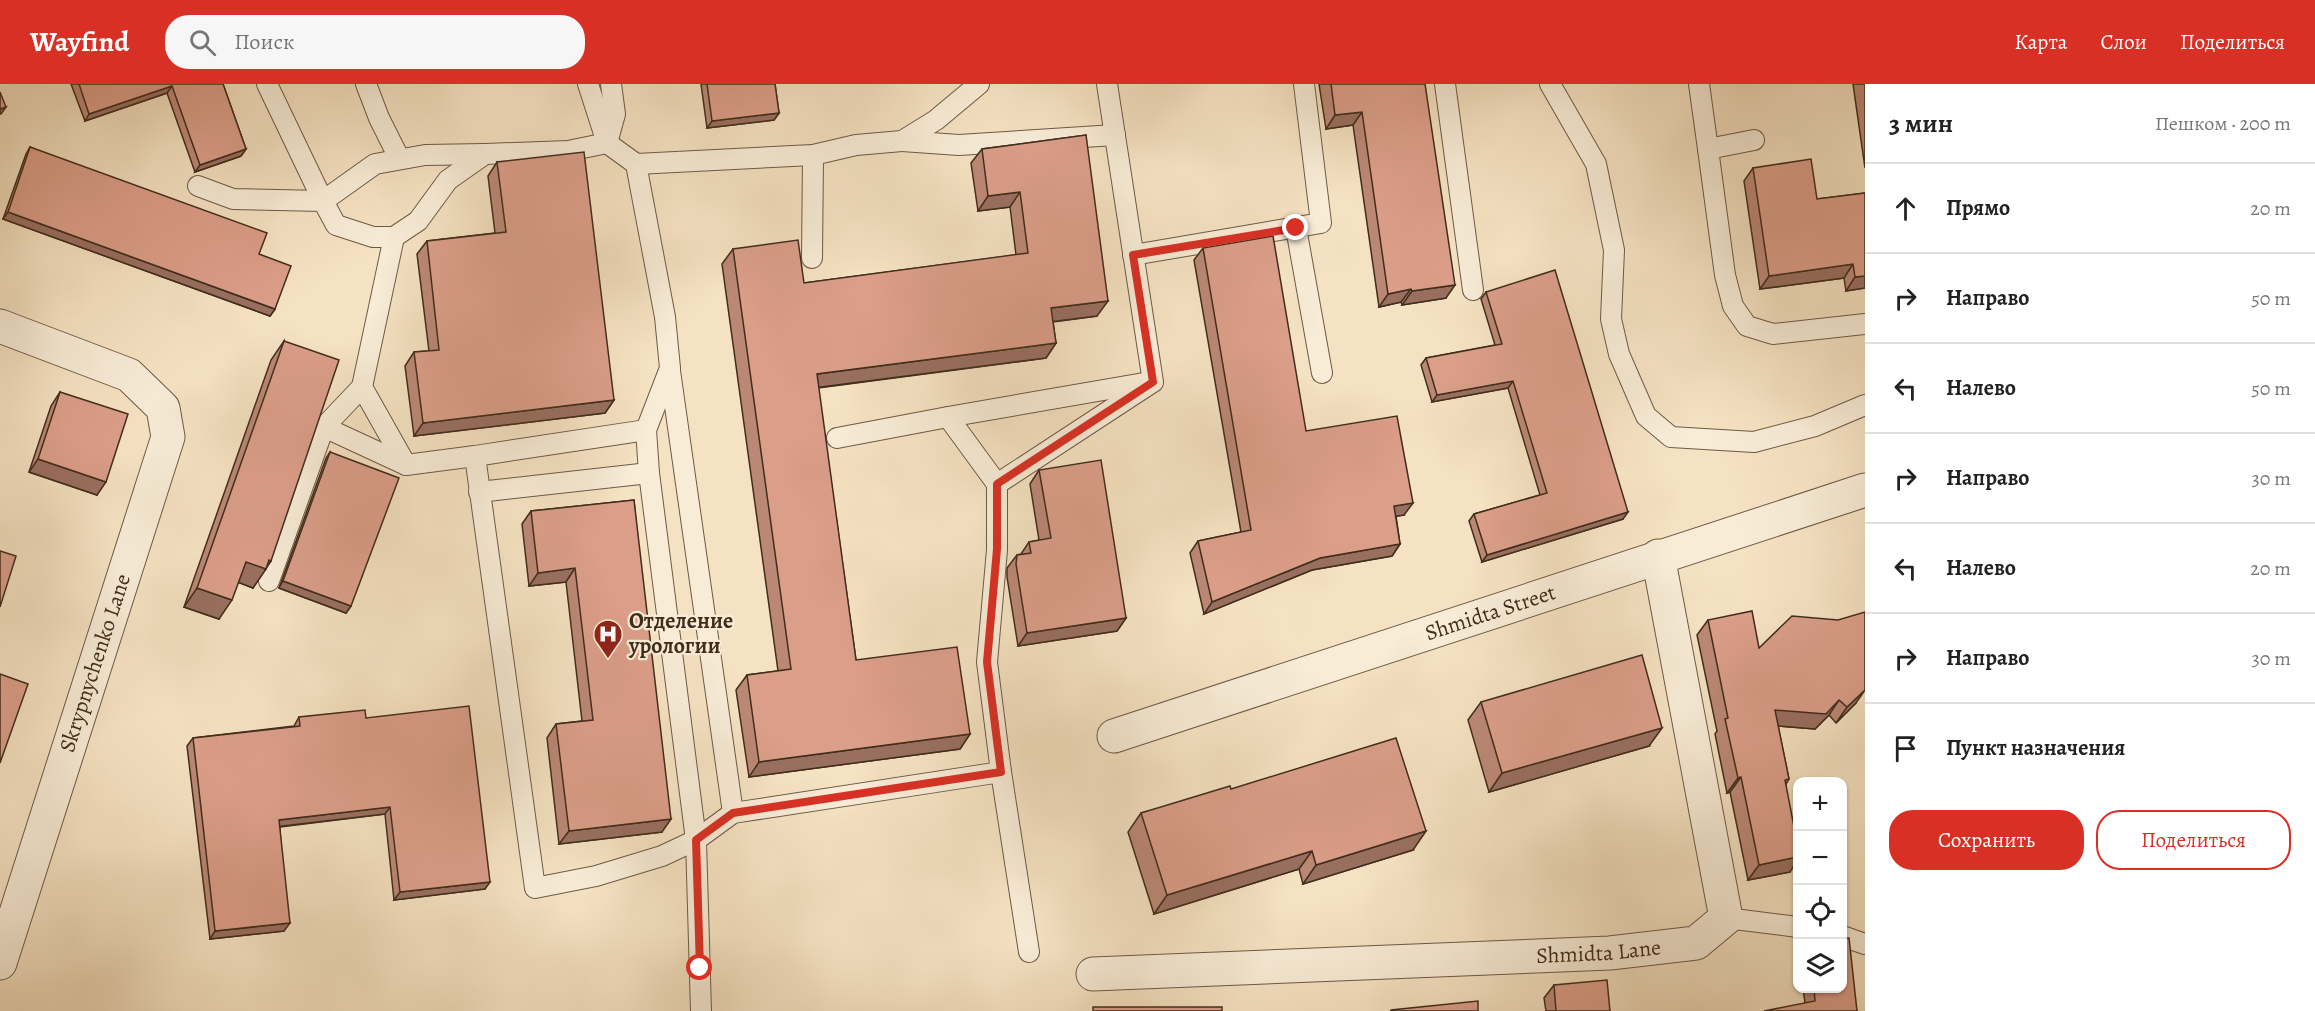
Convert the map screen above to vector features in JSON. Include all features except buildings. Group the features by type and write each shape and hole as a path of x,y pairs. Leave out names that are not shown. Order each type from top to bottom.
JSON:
{"street":[{"name":"Skrypnychenko Lane","path":"0,326 129,375 163,408 168,437 0,963"},
{"name":"Shmidta Street","path":"1114,736 1865,490"},
{"path":"1658,556 1726,918"},
{"name":"Shmidta Lane","path":"1093,974 1610,953 1696,944 1726,918"}],"lane":[{"path":"267,84 336,225 373,237 394,237 418,221 448,180 485,154"},
{"path":"366,84 379,118 399,158"},
{"path":"588,84 608,143 636,164 813,155 856,145 902,141 959,145 1115,135"},
{"path":"608,143 615,114 611,84"},
{"path":"902,141 936,120 979,84"},
{"path":"1107,84 1153,382"},
{"path":"1133,255 1321,223 1304,84"},
{"path":"1445,84 1473,290"},
{"path":"1550,84 1596,164 1614,250 1611,319 1619,354 1646,416 1671,437 1754,442 1815,426 1865,405"},
{"path":"1699,84 1725,275 1733,306 1747,326 1773,333 1865,324"},
{"path":"1708,149 1754,140"},
{"path":"198,186 234,199 323,201 375,164 399,158 425,155 568,151 608,143"},
{"path":"812,258 813,155"},
{"path":"636,164 664,317 733,813"},
{"path":"1296,228 1322,374"},
{"path":"269,581 324,427 362,387 394,237"},
{"path":"670,368 646,430 649,473 696,840 701,1011"},
{"path":"837,438 1153,382"},
{"path":"997,484 1153,382"},
{"path":"362,387 406,465"},
{"path":"948,417 997,484 997,549 987,662 1001,772 1029,952"},
{"path":"324,427 406,465 646,430"},
{"path":"475,456 535,888 596,876 662,856 696,840 733,813 1001,772"},
{"path":"479,492 649,473"},
{"path":"1726,918 1793,926"},
{"path":"1847,938 1865,944"}],"place":[{"name":"Отделение урологии","path":"608,660"}],"route":[{"path":"700,968 696,840 733,813 1001,772 987,662 997,549 997,484 1153,382 1133,255 1296,228"}]}
